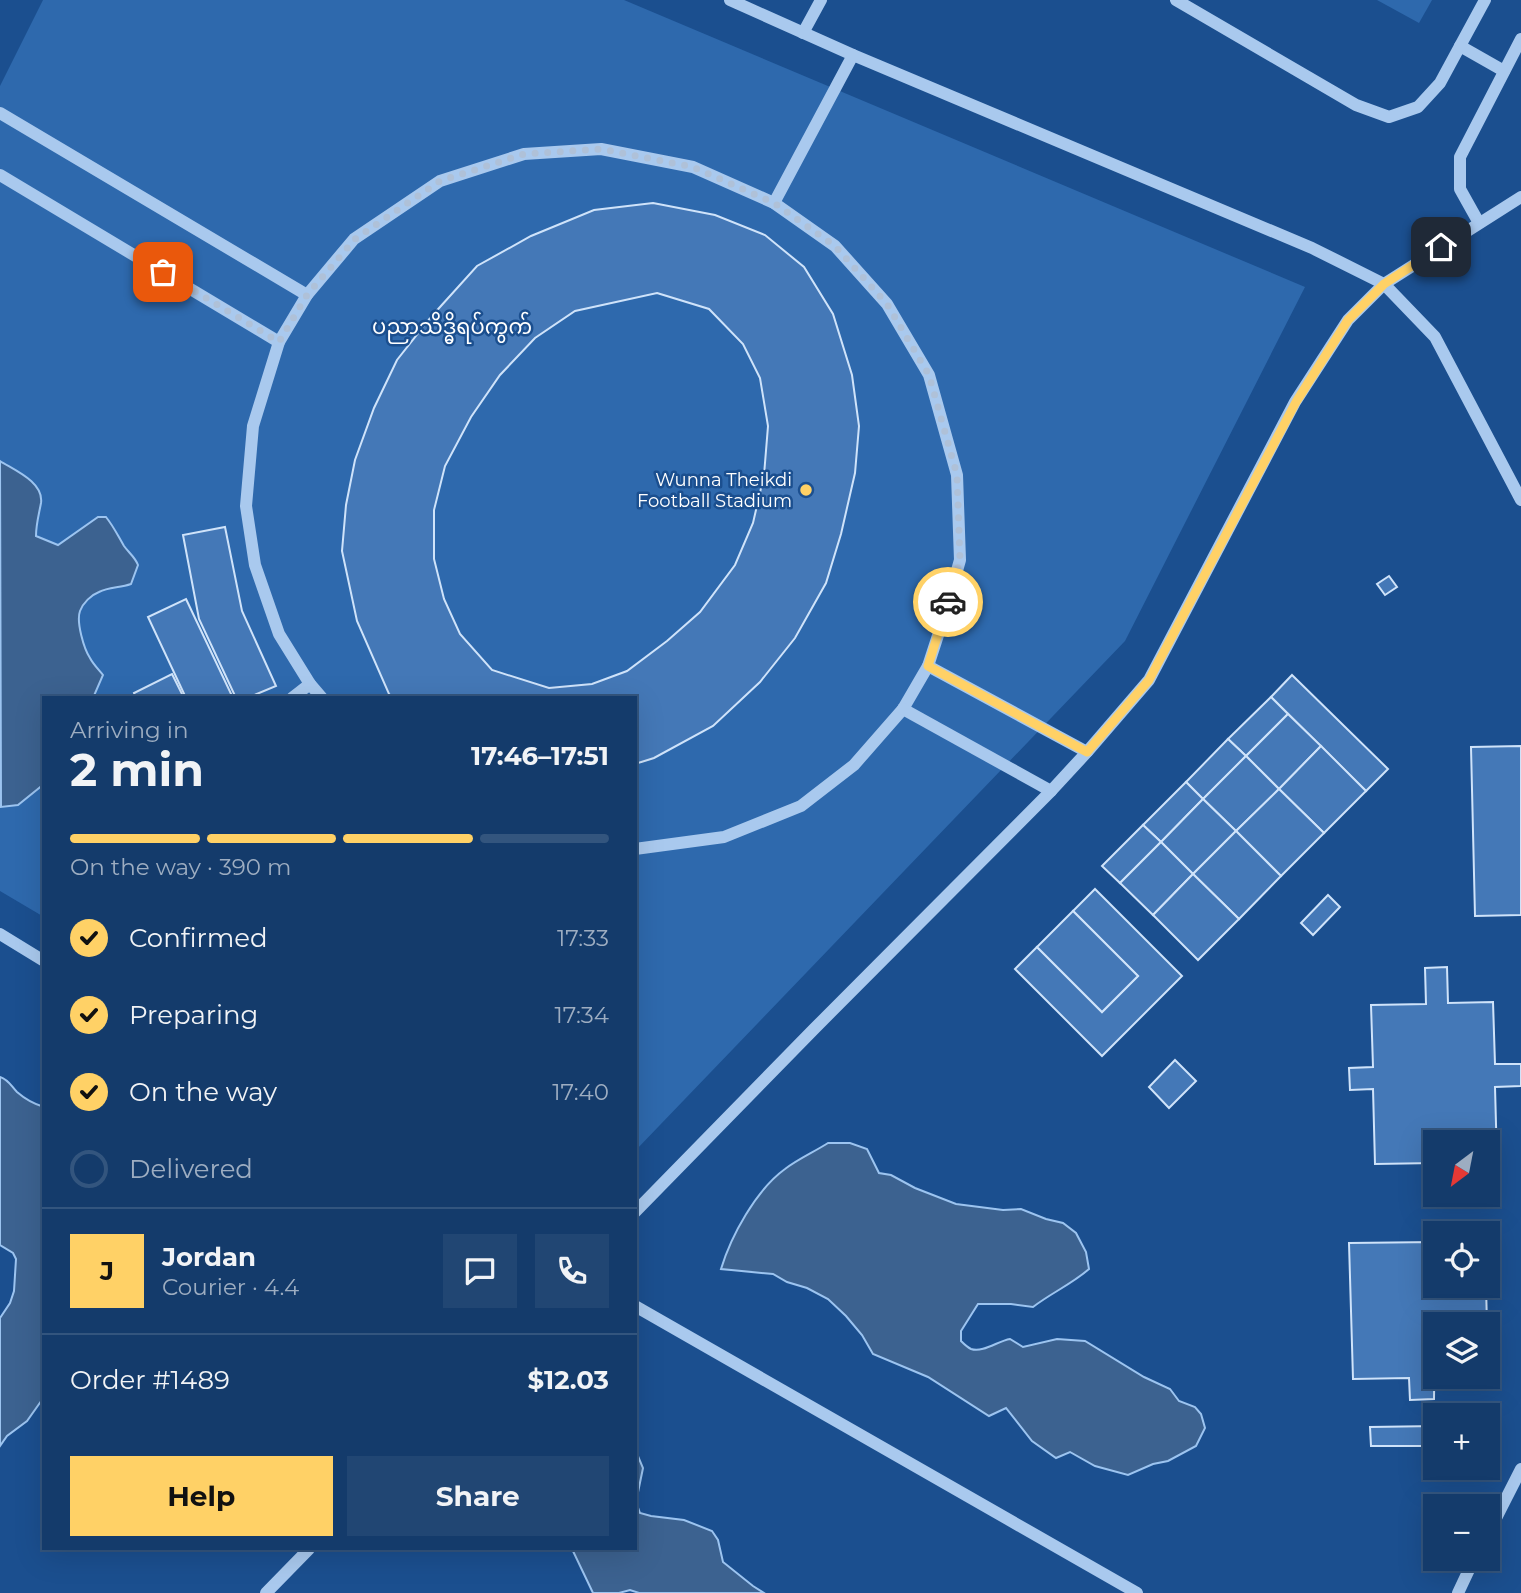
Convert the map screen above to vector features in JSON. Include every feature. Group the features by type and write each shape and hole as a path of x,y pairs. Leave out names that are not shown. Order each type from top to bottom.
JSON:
{"street":[{"path":"730,0 853,55 1312,248 1384,284 1434,337 1521,499"},
{"path":"803,33 821,0"},
{"path":"1176,0 1356,105 1389,117 1418,107 1440,83 1485,0"},
{"path":"1479,223 1460,189 1460,158 1521,39"},
{"path":"1460,46 1504,71"},
{"path":"774,203 853,55"},
{"path":"0,113 307,295"},
{"path":"320,696 279,634 256,565 246,506 253,426 279,342 307,295 355,239 440,181 524,154 601,149 680,164 693,167 774,203 835,246 887,304 929,375 957,475 960,560 928,666 903,709 854,765 801,806 723,837 637,849"},
{"path":"0,175 279,342"},
{"path":"637,1210 1051,791 1149,680 1296,402 1348,320 1384,284 1521,197"},
{"path":"928,666 1087,752"},
{"path":"295,696 310,684"},
{"path":"903,709 1051,791"},
{"path":"0,934 42,960"},
{"path":"637,1307 1137,1593"},
{"path":"1500,1510 1521,1469"},
{"path":"266,1593 308,1550"},
{"path":"1458,1593 1469,1571"}],"shaded area":[{"name":"Wunna Theikdi Football Stadium","path":"43,0 624,0 1305,287 1125,641 637,1149 637,696 42,696 42,916 0,891 0,86"},
{"path":"1377,0 1432,0 1419,23"},
{"path":"0,461 27,478 38,489 41,503 36,536 58,545 98,517 106,517 138,565 131,584 96,593 81,608 79,622 83,642 91,660 103,675 94,696 42,696 42,786 18,805 1,807"},
{"path":"0,1077 8,1081 23,1097 42,1106 42,1400 27,1421 7,1436 0,1446 0,1318 14,1291 16,1259 13,1253 0,1245"},
{"path":"828,1143 850,1143 867,1149 879,1173 891,1175 956,1204 1003,1210 1021,1209 1063,1223 1076,1233 1086,1252 1089,1269 1033,1307 978,1304 961,1331 961,1341 976,1350 1010,1339 1023,1347 1057,1339 1085,1341 1144,1377 1170,1389 1179,1401 1195,1407 1201,1414 1205,1428 1196,1446 1168,1461 1153,1464 1128,1475 1095,1466 1070,1452 1056,1458 1032,1441 1006,1408 989,1416 928,1377 873,1354 862,1335 828,1299 773,1274 721,1269 738,1228 764,1189 790,1165"},
{"path":"637,1454 643,1468 637,1497"},
{"path":"637,1505 640,1513 684,1520 712,1531 718,1540 723,1562 764,1593 639,1593 630,1590 619,1593 593,1593 572,1550 637,1550"}],"building":[{"name":"Wunna Theikdi Football Stadium","path":"653,203 715,215 765,235 804,267 833,314 852,375 859,426 855,473 826,583 795,638 760,682 713,726 654,758 637,763 637,696 391,696 357,621 342,551 346,505 355,460 374,408 397,360 477,266 531,236 594,210","holes":["657,293 709,309 743,344 760,378 768,426 764,475 753,523 735,565 700,612 627,671 592,684 549,688 492,670 460,634 444,599 434,559 434,510 445,466 471,417 500,375 535,338 575,311"]},
{"path":"225,527 242,611 276,686 252,696 235,696 199,619 183,535"},
{"path":"1389,576 1397,587 1385,595 1377,584"},
{"path":"186,599 232,696 185,696 148,617"},
{"path":"172,674 183,696 135,696 134,693"},
{"path":"1292,675 1388,769 1366,791 1271,697"},
{"path":"1271,697 1288,714 1246,756 1228,739"},
{"path":"1288,714 1321,746 1279,789 1246,756"},
{"path":"1228,739 1246,756 1203,799 1186,782"},
{"path":"1321,746 1366,791 1324,833 1279,789"},
{"path":"1521,746 1521,915 1475,916 1471,747"},
{"path":"1246,756 1279,789 1236,831 1203,799"},
{"path":"1186,782 1203,799 1161,842 1143,825"},
{"path":"1279,789 1324,833 1281,876 1236,831"},
{"path":"1203,799 1236,831 1193,874 1161,842"},
{"path":"1143,825 1161,842 1120,883 1102,866"},
{"path":"1236,831 1281,876 1239,919 1193,874"},
{"path":"1161,842 1193,874 1153,915 1120,883"},
{"path":"1193,874 1239,919 1198,960 1153,915"},
{"path":"1095,889 1182,976 1102,1056 1015,969 1037,947 1102,1012 1138,976 1073,911"},
{"path":"1328,895 1340,907 1313,935 1301,923"},
{"path":"1073,911 1138,976 1102,1012 1037,947"},
{"path":"1447,967 1448,1003 1493,1002 1495,1064 1521,1064 1521,1086 1495,1087 1496,1130 1423,1130 1423,1163 1375,1164 1373,1089 1350,1090 1349,1068 1373,1067 1371,1005 1426,1004 1425,968"},
{"path":"1175,1060 1196,1081 1169,1108 1149,1087"},
{"path":"1423,1242 1423,1298 1486,1298 1487,1312 1423,1312 1423,1389 1434,1389 1434,1399 1410,1400 1409,1378 1353,1379 1349,1243"},
{"path":"1423,1426 1423,1446 1371,1446 1370,1427"}],"way so far":[{"path":"163,272 279,342 307,295 355,239 440,181 524,154 601,149 693,167 774,203 835,246 887,304 929,375 957,475 960,560 948,602"}],"place":[{"name":"Wunna Theikdi Football Stadium","path":"806,490"}],"district":[{"name":"ပညာသိဒ္ဓိရပ်ကွက်","path":"452,326"}],"route":[{"path":"948,602 928,666 1087,752 1149,680 1296,402 1348,320 1384,284 1441,247"}]}
